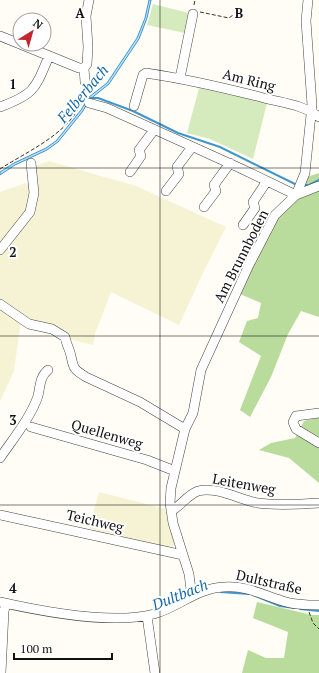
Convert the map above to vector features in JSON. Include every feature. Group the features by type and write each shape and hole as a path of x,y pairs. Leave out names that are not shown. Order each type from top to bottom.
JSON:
{"street":[{"path":"85,82 84,68 87,64 88,55 86,16 89,0"},
{"path":"299,189 304,173 312,105 306,21 308,0"},
{"path":"180,78 193,14"},
{"path":"0,36 12,41"},
{"path":"39,52 79,68 84,68"},
{"path":"0,107 24,97 32,91 38,82 49,56"},
{"name":"Am Ring","path":"134,106 143,75 146,73 214,85 303,108 311,111 319,117"},
{"path":"86,102 107,108 267,181 299,189 319,186"},
{"path":"130,172 141,156 139,150 154,130"},
{"path":"166,191 179,174 177,167 192,147"},
{"path":"0,250 30,212 34,193 31,159"},
{"path":"204,207 216,191 214,185 230,164"},
{"path":"243,225 255,208 253,202 267,181"},
{"name":"Am Brunnboden","path":"189,597 192,587 173,523 170,493 185,429 193,413 201,370 249,265 275,215 299,189"},
{"path":"0,304 29,324 52,329 65,336 72,366 78,373 140,402 185,429"},
{"path":"0,458 23,424 37,397 43,374 48,370"},
{"path":"319,413 296,416 294,422 296,429 319,443"},
{"name":"Quellenweg","path":"31,427 147,460 175,471"},
{"name":"Leitenweg","path":"171,512 189,496 200,491 224,493 257,503 287,505 319,503"},
{"name":"Teichweg","path":"0,515 183,555"},
{"name":"Dultstraße","path":"4,606 74,616 147,619 189,597 206,590 230,587 246,589 297,604 319,605"},
{"path":"1,673 4,606"},
{"path":"147,619 155,673"}],"path":[{"path":"193,14 197,11 229,18 233,15"},
{"path":"79,98 85,82"},
{"path":"0,169 52,136 63,127 86,102"},
{"path":"29,151 31,159"},
{"path":"308,610 313,623 319,629"}],"shaded area":[{"path":"49,161 136,186 226,227 179,325 111,292 95,334 93,345 69,339 29,322 0,301 0,251 30,214 34,166"},
{"path":"26,183 31,184 31,203 0,248 0,192"},
{"path":"0,306 21,320 14,371 0,401"},
{"path":"99,492 166,509 176,542 174,545 168,547 94,530 89,527"}],"green space":[{"path":"153,4 189,13 185,33 147,25"},
{"path":"199,88 267,103 253,159 210,139 187,133"},
{"path":"319,173 319,317 301,311 288,334 271,377 250,417 240,410 261,356 239,342 247,321 258,318 261,303 240,294 257,241 307,177"},
{"path":"319,417 319,483 289,458 259,450 271,443 295,438 304,421"},
{"path":"257,602 312,615 319,615 319,673 242,673 248,650 266,658 284,658 288,632 253,618"}],"water":[{"path":"149,0 151,0 147,18 139,39 109,84 89,100 83,111 58,142 47,150 15,165 0,175 0,172 14,163 46,148 56,141 81,110 89,97 107,83 137,38 145,18"}],"waterway":[{"name":"Felberbach","path":"90,98 98,98 133,111 178,133 220,147 297,185"},
{"path":"303,185 309,185 319,180"},
{"name":"Dultbach","path":"221,592 249,594"},
{"name":"Dultbach","path":"253,595 280,606 294,608"},
{"name":"Dultbach","path":"300,609 319,611"}]}
